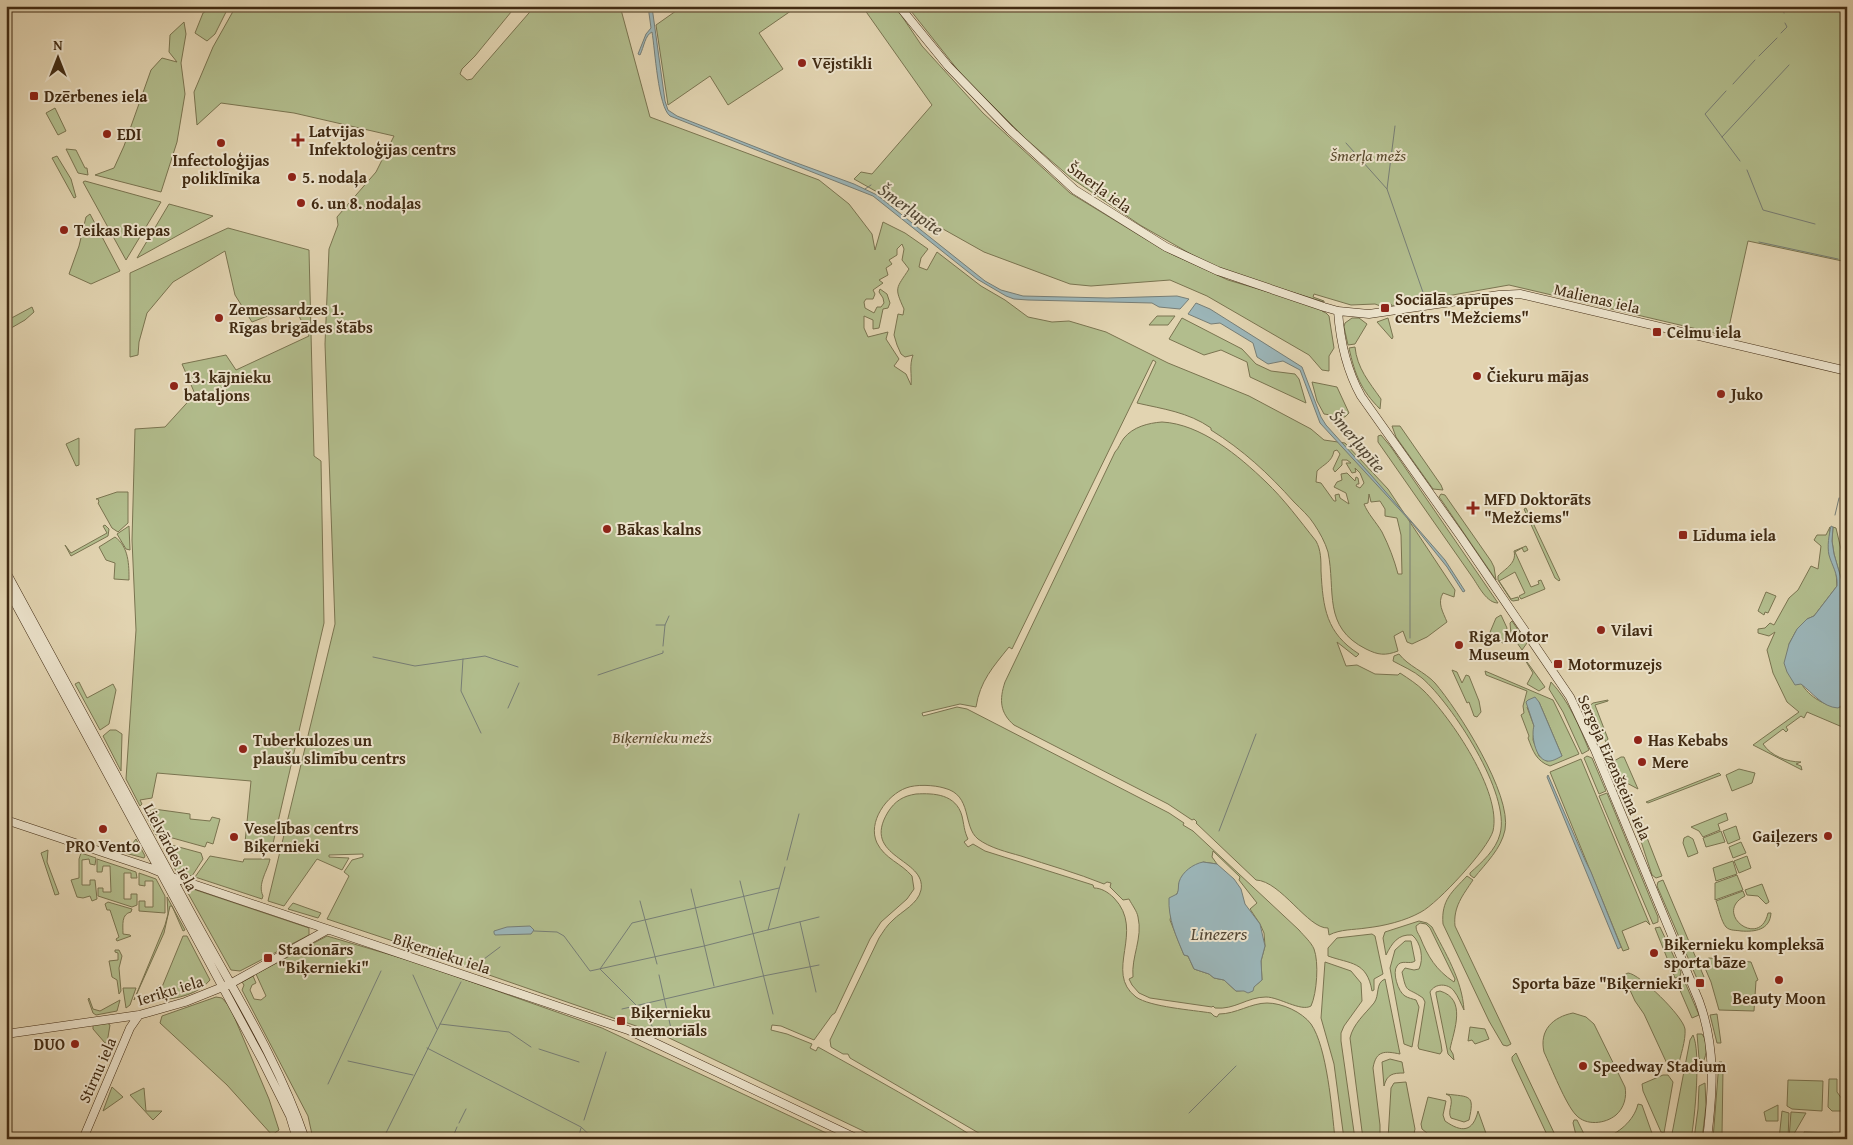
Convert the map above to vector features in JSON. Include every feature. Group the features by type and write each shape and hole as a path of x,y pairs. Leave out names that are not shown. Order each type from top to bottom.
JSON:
{"street":[{"name":"Šmerļa iela","path":"899,6 906,17 955,73 1010,130 1075,190 1143,233 1218,271 1338,310"},
{"name":"Malienas iela","path":"1338,310 1369,314 1499,295 1520,294 1847,371"},
{"name":"Sergeja Eizenšteina iela","path":"1338,310 1339,325 1350,376 1361,396 1461,537 1570,697 1595,750 1706,1022 1711,1046 1712,1077 1707,1139"},
{"name":"Lielvārdes iela","path":"6,572 10,589 230,984 294,1107 305,1139"},
{"name":"Lielvārdes iela","path":"132,811 161,873 276,1085 298,1139"},
{"name":"Biķernieku iela","path":"6,820 327,930 628,1030 858,1139"},
{"name":"Ieriķu iela","path":"6,1034 139,1015 185,1002 230,984 327,930"},
{"name":"Stirnu iela","path":"83,1139 130,1028 139,1015"}],"green space":[{"path":"215,6 229,6 215,34 207,41 195,33 203,13"},
{"name":"Biķernieku mežs","path":"236,6 516,6 462,69 460,74 467,80 472,79 535,6 620,6 650,117 819,180 849,204 872,234 875,250 883,222 905,233 928,249 921,258 919,267 927,270 937,252 981,286 1005,300 1028,317 1052,322 1069,321 1106,332 1168,363 1249,396 1311,429 1324,440 1345,443 1388,489 1455,590 1454,597 1443,593 1441,597 1441,608 1447,622 1427,637 1412,644 1407,642 1403,631 1394,636 1398,651 1389,654 1378,654 1370,651 1352,640 1343,630 1337,619 1332,594 1328,552 1320,534 1307,515 1275,481 1234,446 1211,430 1211,428 1193,418 1166,409 1137,403 1156,362 1153,360 1012,649 1009,647 988,675 981,689 976,707 960,704 922,713 923,716 957,707 967,709 1169,813 1184,823 1183,825 1193,831 1299,930 1311,944 1316,955 1317,969 1315,993 1311,1006 1296,1006 1266,997 1229,1007 1215,1008 1213,1006 1150,998 1139,993 1129,979 1133,977 1139,925 1137,912 1129,899 1123,900 1110,887 1111,883 1107,882 1104,884 988,845 978,839 973,833 959,797 944,788 930,786 920,785 906,788 899,792 886,803 877,818 875,835 877,843 884,853 912,876 914,889 907,899 881,922 870,939 835,1013 814,1040 781,1026 772,1025 771,1030 812,1044 810,1048 816,1051 818,1047 918,1103 977,1139 880,1139 665,1036 327,919 349,876 344,872 352,860 363,857 363,854 329,855 329,857 349,858 342,870 317,859 284,906 268,901 335,624 325,344 329,249 338,225 337,217 376,172 394,136 294,113 221,103 197,125 194,92 213,47","holes":["902,244 904,249 902,260 909,269 898,288 904,309 903,315 898,314 894,335 901,354 905,357 913,355 911,385 906,374 894,366 899,359 886,339 888,332 868,337 864,328 864,316 873,320 873,329 879,328 883,309 888,308 890,303 887,294 880,289 879,292 884,303 881,307 877,307 874,313 865,308 864,302 866,299 873,299 875,294 873,290 883,283 879,280 888,275 886,268 892,264 889,260 897,255 897,249","1337,450 1340,454 1333,469 1335,472 1342,465 1342,460 1347,460 1351,463 1346,463 1352,473 1356,472 1355,468 1360,473 1364,483 1360,488 1356,486 1359,484 1358,478 1356,477 1355,481 1347,473 1341,474 1342,480 1337,482 1334,487 1346,493 1349,504 1340,498 1339,494 1335,495 1336,501 1334,501 1321,483 1316,482 1317,471 1330,460 1334,451","1369,494 1371,502 1380,501 1385,509 1385,516 1397,518 1401,535 1402,574 1398,574 1385,537 1364,504 1368,503","1213,851 1240,877 1239,880 1257,903 1250,909 1264,933 1265,946 1261,961 1262,980 1253,987 1244,990 1236,991 1224,980 1214,978 1209,974 1194,969 1188,956 1184,955 1170,920 1175,897 1179,890 1179,883 1203,862 1217,864 1212,857"]},
{"path":"683,6 798,6 759,33 783,69 728,105 710,76 668,105 656,25"},
{"path":"862,6 895,6 922,46 983,113 1070,193 1165,251 1228,280 1322,308 1322,311 1329,316 1334,348 1329,356 1329,371 1322,370 1309,355 1207,296 1170,280 1091,286 1070,284 984,252 854,179 861,172 872,174 932,105"},
{"name":"Šmerļa mežs","path":"907,6 1847,6 1847,262 1748,241 1727,336 1509,285 1402,304 1402,306 1392,306 1391,304 1383,307 1375,304 1351,305 1314,294 1313,297 1324,302 1217,269 1140,225 1071,178 1026,139 961,74"},
{"path":"184,22 186,34 181,63 185,94 177,142 161,192 95,175 114,168 124,146 151,70 162,58 177,62 169,52 170,35"},
{"path":"55,108 66,131 58,135 46,113"},
{"path":"66,149 76,150 85,168 87,168 88,175 78,173"},
{"path":"57,156 71,179 76,197 74,198 52,158"},
{"path":"83,182 161,202 126,260"},
{"path":"169,204 213,216 137,258"},
{"path":"90,214 120,271 91,284 69,274 79,246 86,217"},
{"path":"228,228 309,250 314,456 321,461 324,623 271,852 244,853 251,781 157,773 152,798 140,800 142,804 140,806 126,779 136,630 132,540 135,429 165,427 195,394 182,364 226,355 236,370 309,336 294,306 252,322 235,295 225,251 173,282 147,313 139,342 138,355 130,357 130,273"},
{"path":"32,307 34,312 25,320 6,331 6,321"},
{"path":"1157,316 1175,316 1168,325 1149,325"},
{"path":"1182,318 1242,349 1256,364 1271,371 1295,374 1299,379 1306,403 1250,377 1247,362 1221,350 1204,355 1169,339"},
{"path":"1352,318 1359,318 1367,324 1355,344 1348,345 1344,327 1345,323"},
{"path":"1388,318 1393,337 1392,339 1377,322"},
{"path":"1355,347 1361,368 1381,399 1380,409 1363,388 1356,374 1349,348"},
{"path":"1312,382 1337,387 1349,413 1345,417 1324,414 1317,401"},
{"path":"1162,422 1177,424 1191,429 1218,443 1244,462 1279,496 1318,544 1323,597 1328,618 1339,637 1359,654 1356,657 1337,642 1346,666 1357,665 1375,674 1398,675 1400,673 1413,682 1435,703 1472,756 1490,796 1494,815 1493,831 1482,850 1462,875 1439,898 1421,912 1387,924 1329,935 1328,928 1312,921 1275,888 1265,882 1256,880 1194,819 1192,820 1168,804 1014,725 1003,711 1002,695 1005,682 1115,452 1124,438 1136,428"},
{"path":"1392,426 1400,426 1443,490 1433,489 1396,437"},
{"path":"1381,435 1498,603 1490,600 1481,590 1378,442 1378,436"},
{"path":"79,438 79,465 76,466 66,444"},
{"path":"117,492 128,492 128,523 118,532 112,528 98,503 98,499 96,499"},
{"path":"1441,494 1445,495 1491,561 1496,580 1439,497"},
{"path":"1526,508 1559,581 1555,578 1524,509"},
{"path":"105,525 109,529 108,536 71,556 65,545 71,553 107,533 103,526"},
{"path":"129,526 130,550 126,549 117,534"},
{"path":"1830,527 1829,553 1836,571 1837,586 1814,616 1807,619 1796,631 1789,644 1799,679 1809,693 1818,700 1835,707 1841,707 1847,702 1847,729 1807,712 1804,718 1801,716 1786,727 1788,730 1786,732 1783,729 1763,744 1770,752 1780,758 1801,762 1796,764 1801,766 1802,770 1753,745 1799,712 1787,702 1773,673 1767,650 1775,632 1769,636 1758,633 1758,629 1765,628 1770,623 1774,625 1789,598 1798,590 1811,566 1818,569 1821,546 1814,540 1817,535 1826,535"},
{"path":"1833,527 1836,528 1844,562 1847,562 1847,587 1843,586 1834,554 1832,541"},
{"path":"115,537 126,551 129,580 114,579 115,563 106,560 99,547"},
{"path":"1526,546 1528,550 1524,552 1522,548 1515,552 1531,587 1539,584 1538,581 1541,580 1545,589 1521,599 1519,596 1525,593 1515,572 1499,581 1511,599 1518,597 1519,600 1513,601 1511,600 1498,580 1498,576 1514,559 1514,551"},
{"path":"1766,592 1776,596 1768,613 1765,612 1764,615 1758,611"},
{"path":"1501,615 1507,628 1503,643 1488,637 1496,618"},
{"path":"1512,621 1527,643 1522,650 1511,634 1510,623"},
{"path":"1399,654 1435,683 1457,712 1481,753 1500,796 1505,814 1503,837 1492,856 1474,878 1470,873 1492,850 1500,834 1501,817 1497,796 1488,774 1463,728 1422,678 1393,661 1394,656"},
{"path":"1522,655 1545,687 1539,691 1527,684 1533,673"},
{"path":"1452,670 1457,672 1462,683 1466,675 1469,676 1479,701 1481,712 1477,717 1474,716 1469,702 1467,703"},
{"path":"1485,671 1553,700 1579,754 1550,766 1541,761 1528,738 1529,736 1521,715 1524,713 1523,706 1527,691 1486,675","holes":["1539,702 1562,756 1547,761 1539,756 1533,740 1534,726 1527,707"]},
{"path":"79,682 87,698 113,684 116,690 109,724 100,730 75,684"},
{"path":"1551,682 1573,714 1589,750 1582,754 1563,712 1549,689"},
{"path":"1608,700 1595,705 1608,739 1606,742 1588,707 1593,703"},
{"path":"110,730 116,730 122,734 121,771 103,736"},
{"path":"1587,756 1592,758 1606,791 1599,794 1584,758"},
{"path":"1624,757 1638,789 1623,781 1614,761"},
{"path":"1581,759 1650,925 1646,921 1622,931 1629,949 1623,951 1550,772"},
{"path":"1739,769 1755,773 1752,783 1732,791 1726,775"},
{"path":"1719,773 1721,775 1648,803 1646,802"},
{"path":"1607,793 1658,917 1658,922 1653,924 1599,796"},
{"path":"916,794 944,796 955,803 962,816 968,839 964,842 968,847 973,844 985,851 1093,885 1094,888 1107,892 1112,896 1123,911 1126,924 1123,976 1127,987 1136,997 1172,1008 1211,1013 1217,1017 1219,1014 1225,1014 1261,1003 1273,1003 1297,1012 1307,1020 1317,1034 1325,1063 1335,1139 989,1139 850,1058 848,1054 843,1054 831,1047 830,1040 879,938 891,922 917,899 921,890 920,879 914,871 888,848 882,839 882,827 891,808 907,796"},
{"path":"154,809 190,814 190,819 210,821 212,817 220,819 213,844 207,842 205,847 156,835 145,814"},
{"path":"1726,813 1728,820 1718,824 1720,830 1703,837 1699,831 1691,827"},
{"path":"1642,825 1662,876 1656,878 1652,875 1636,826"},
{"path":"1736,826 1740,839 1728,844 1723,831"},
{"path":"1721,831 1725,842 1706,847 1703,838"},
{"path":"1688,836 1693,839 1698,853 1688,857 1683,843 1684,838"},
{"path":"136,839 145,856 144,858 125,853"},
{"path":"1741,842 1746,853 1733,858 1729,847"},
{"path":"162,844 201,853 203,859 192,876 176,871"},
{"path":"48,850 47,862 59,894 55,895 41,853"},
{"path":"81,853 96,858 95,865 90,864 89,859 82,860 82,885 90,885 90,880 95,880 97,899 92,901 90,896 77,897 71,880 79,878 79,859"},
{"path":"210,856 243,862 244,859 270,859 261,887 262,899 195,877"},
{"path":"1747,856 1751,868 1739,873 1734,861"},
{"path":"97,859 136,872 137,878 131,878 131,873 124,873 124,899 131,899 131,894 137,894 137,905 132,907 98,896 98,888 103,888 103,892 111,892 110,866 103,866 102,872 97,872"},
{"path":"1733,861 1737,874 1716,881 1713,868"},
{"path":"139,873 156,879 165,896 165,913 139,911 139,901 145,901 145,907 153,907 153,881 145,881 145,886 139,885"},
{"path":"1737,875 1743,890 1715,900 1715,883"},
{"path":"1467,876 1473,880 1457,907 1455,926 1511,1044 1507,1046 1503,1045 1489,1021 1443,924 1446,902 1452,892"},
{"path":"1663,880 1704,977 1698,981 1657,886 1658,882"},
{"path":"1762,884 1769,902 1766,904 1758,896 1747,895 1745,890"},
{"path":"184,886 309,928 309,935 240,971 231,970"},
{"path":"1743,891 1745,896 1736,903 1734,911 1736,919 1741,925 1756,928 1763,924 1768,913 1771,913 1768,923 1761,929 1731,930 1723,922 1716,901"},
{"path":"167,897 172,906 170,906 164,933 134,1000 165,925 168,914"},
{"path":"108,902 132,909 124,917 123,924 123,934 131,936 117,941 116,939 119,937 110,910 107,910 105,904"},
{"path":"293,903 321,913 318,918 288,909"},
{"path":"172,907 185,930 183,931"},
{"path":"1419,921 1427,923 1432,927 1452,967 1460,988 1464,1010 1451,988 1442,985 1435,987 1430,992 1441,1044 1442,1051 1440,1054 1419,1049 1425,1002 1423,998 1406,987 1402,972 1405,968 1419,969 1421,956 1418,942 1412,935 1403,936 1393,943 1386,955 1383,938 1385,932","holes":["1420,923 1426,924 1430,928 1455,979 1454,982 1437,968 1426,951 1416,926"]},
{"path":"1660,927 1681,972 1680,976 1675,978 1655,928"},
{"path":"1372,934 1375,936 1383,974 1374,979 1374,990 1372,991 1370,981 1362,969 1356,965 1328,956 1328,948 1337,938"},
{"path":"183,936 187,936 210,980 200,989 187,995 159,1000 156,996 158,986 162,987"},
{"path":"327,936 418,963 602,1028 839,1139 313,1139 308,1116 242,990 244,985 242,982 253,976 256,983 252,985 250,990 254,999 261,1000 266,996 256,974"},
{"path":"1405,941 1411,941 1415,961 1399,964 1395,973 1396,982 1402,994 1416,1000 1419,1007 1412,1047 1404,1044 1390,968 1395,950"},
{"path":"115,950 119,950 122,956 119,968 121,991 119,994 117,980 112,977 109,961 118,960 118,953"},
{"path":"1709,958 1751,962 1758,980 1756,981 1754,1011 1719,1010 1711,982 1702,961"},
{"path":"1325,962 1351,971 1361,983 1362,1001 1341,1033 1355,1139 1344,1139 1334,1064 1321,1018"},
{"path":"1628,973 1642,980 1651,988 1677,1015 1685,1029 1678,1068 1674,1071 1669,1068 1644,1014 1635,1001 1624,977"},
{"path":"1385,979 1400,1054 1382,1053 1374,1062 1380,1139 1363,1139 1350,1038 1357,1024 1376,1000 1380,983"},
{"path":"1684,980 1699,1015 1692,1018 1676,981"},
{"path":"123,988 136,988 130,1005 126,1008"},
{"path":"1440,991 1454,1001 1456,1008 1456,1024 1450,1049 1454,1060 1448,1054 1436,994 1436,992"},
{"path":"216,997 222,998 230,1007 269,1099 279,1130 272,1135 227,1085 160,1023 162,1016"},
{"path":"89,998 93,1009 100,1011 120,1000 117,1011 96,1015 93,1013"},
{"name":"Speedway Stadium","path":"1573,1013 1586,1017 1594,1024 1625,1087 1625,1098 1621,1109 1612,1118 1601,1122 1585,1121 1576,1115 1563,1095 1544,1052 1544,1037 1549,1026 1559,1018"},
{"path":"1717,1014 1721,1043 1717,1043 1710,1015"},
{"path":"107,1023 110,1025 107,1043 105,1043 93,1029 93,1025"},
{"path":"1470,1027 1485,1029 1489,1039 1475,1044 1472,1040 1468,1041"},
{"path":"1697,1034 1702,1034 1706,1045 1703,1062 1699,1058"},
{"path":"1693,1035 1697,1055 1697,1069 1696,1101 1691,1139 1671,1139 1690,1040"},
{"path":"1516,1053 1557,1139 1549,1139 1512,1060"},
{"path":"1390,1059 1402,1062 1404,1073 1391,1075 1384,1086 1382,1062"},
{"path":"1719,1062 1722,1062 1723,1069 1722,1135 1721,1139 1713,1139"},
{"path":"1663,1075 1668,1075 1673,1082 1664,1133 1661,1132 1643,1091 1642,1084"},
{"path":"1829,1079 1837,1079 1837,1092 1847,1106 1847,1111 1832,1111 1828,1107"},
{"path":"1788,1080 1823,1081 1822,1111 1792,1109 1787,1106"},
{"path":"1406,1082 1415,1129 1413,1138 1388,1139 1391,1088 1394,1083"},
{"path":"1705,1083 1706,1106 1702,1139 1694,1139 1699,1086"},
{"path":"112,1087 123,1097 103,1111"},
{"path":"144,1088 146,1111 162,1111 153,1120 130,1095"},
{"path":"1446,1094 1469,1098 1471,1101 1471,1112 1469,1120 1464,1122 1451,1118 1451,1099"},
{"path":"1428,1097 1446,1101 1443,1115 1445,1121 1462,1129 1470,1127 1478,1111 1488,1139 1433,1138 1422,1129 1421,1124"},
{"path":"1638,1104 1642,1105 1654,1139 1602,1139 1614,1134 1625,1126 1633,1116"},
{"path":"1778,1105 1778,1121 1766,1121 1764,1112"},
{"path":"1782,1111 1789,1113 1788,1139 1779,1139"},
{"path":"1791,1112 1806,1113 1791,1139 1789,1139"},
{"path":"1574,1120 1577,1120 1584,1134 1590,1134 1595,1139 1577,1139"},
{"path":"1804,1132 1833,1133 1833,1139 1804,1139"}],"water":[{"path":"648,6 652,7 665,101 668,110 677,116 854,184 877,195 985,281 1001,290 1023,296 1107,298 1177,296 1189,299 1180,309 1159,307 1152,303 1014,299 977,279 873,196 670,116 666,111 660,90 652,32 646,38 640,55 638,54 646,34 651,28"},
{"path":"1196,303 1210,309 1302,367 1321,417 1326,425 1445,560 1465,591 1463,592 1447,567 1411,522 1320,423 1300,370 1283,361 1268,364 1257,357 1253,343 1220,323 1211,324 1188,314"},
{"path":"1831,526 1833,527 1832,541 1834,554 1843,585 1847,587 1847,702 1838,708 1822,702 1801,684 1795,685 1784,663 1789,644 1797,629 1807,619 1814,616 1837,586 1836,573 1828,552"},
{"path":"1535,697 1539,702 1562,756 1555,760 1547,761 1543,759 1539,756 1535,746 1534,726 1526,702"},
{"path":"1548,775 1591,872 1621,947 1618,949 1547,777"},
{"name":"Linezers","path":"1203,862 1217,864 1234,879 1241,889 1245,904 1260,924 1265,946 1261,961 1262,980 1254,987 1253,991 1248,993 1236,991 1224,980 1214,978 1209,974 1194,969 1188,956 1184,955 1175,934 1171,920 1169,898 1177,894 1180,878 1185,872"},
{"path":"530,926 534,930 531,934 495,935 494,933 494,931 507,927"}],"waterway":[{"path":"1782,6 1784,13"},
{"path":"1781,33 1787,27 1785,23"},
{"path":"1759,56 1777,38"},
{"path":"1733,84 1755,60"},
{"path":"1722,137 1789,65"},
{"path":"1726,91 1705,114 1740,161"},
{"path":"1395,126 1387,189 1426,301"},
{"path":"1346,143 1387,189"},
{"path":"1747,170 1763,210 1815,224"},
{"name":"Šmerļupīte","path":"865,189 871,185"},
{"path":"1759,242 1838,259"},
{"path":"1842,260 1847,261"},
{"path":"1842,468 1847,456"},
{"path":"1835,515 1839,498"},
{"path":"1410,521 1410,638"},
{"path":"663,646 665,625 669,616"},
{"path":"656,625 665,625"},
{"path":"598,675 663,653 663,651"},
{"path":"373,657 415,666 485,656 518,667"},
{"path":"463,659 461,691 481,733"},
{"path":"508,708 519,683"},
{"path":"1219,831 1256,734"},
{"path":"787,860 799,814"},
{"path":"768,930 785,867"},
{"path":"740,881 773,1014"},
{"path":"656,1031 636,1005 600,969 632,923 779,888"},
{"path":"691,889 714,986"},
{"path":"640,901 657,964"},
{"path":"534,931 557,932 564,936 590,971 704,946 819,917"},
{"path":"800,922 816,992"},
{"path":"472,968 500,947"},
{"path":"622,1009 819,965"},
{"path":"328,1084 381,971"},
{"path":"413,975 437,1029"},
{"path":"659,975 672,1033"},
{"path":"383,1139 461,982"},
{"path":"440,1024 509,1032 531,1047"},
{"path":"427,1048 581,1127 594,1139"},
{"path":"539,1049 579,1062"},
{"path":"584,1120 606,1052"},
{"path":"348,1061 413,1075"},
{"path":"1189,1113 1236,1066"},
{"path":"459,1123 466,1109"},
{"path":"452,1139 457,1127"},
{"path":"578,1139 581,1128"}],"place":[{"name":"Vējstikli","path":"802,63"},
{"name":"Dzērbenes iela","path":"34,96"},
{"name":"EDI","path":"107,134"},
{"name":"Latvijas Infektoloģijas centrs","path":"298,140"},
{"name":"Infectoloģijas poliklīnika","path":"221,143"},
{"name":"5. nodaļa","path":"292,177"},
{"name":"6. un 8. nodaļas","path":"301,203"},
{"name":"Teikas Riepas","path":"64,230"},
{"name":"Sociālās aprūpes centrs \"Mežciems\"","path":"1385,308"},
{"name":"Zemessardzes 1. Rīgas brigādes štābs","path":"219,318"},
{"name":"Celmu iela","path":"1657,332"},
{"name":"Čiekuru mājas","path":"1477,376"},
{"name":"13. kājnieku bataljons","path":"174,386"},
{"name":"Juko","path":"1721,394"},
{"name":"MFD Doktorāts \"Mežciems\"","path":"1473,508"},
{"name":"Bākas kalns","path":"607,529"},
{"name":"Līduma iela","path":"1683,535"},
{"name":"Vilavi","path":"1601,630"},
{"name":"Riga Motor Museum","path":"1459,645"},
{"name":"Motormuzejs","path":"1558,664"},
{"name":"Has Kebabs","path":"1638,740"},
{"name":"Tuberkulozes un plaušu slimību centrs","path":"243,749"},
{"name":"Mere","path":"1642,762"},
{"name":"PRO Vento","path":"103,829"},
{"name":"Gaiļezers","path":"1828,836"},
{"name":"Veselības centrs Biķernieki","path":"234,837"},
{"name":"Biķernieku kompleksā sporta bāze","path":"1654,953"},
{"name":"Stacionārs \"Biķernieki\"","path":"268,958"},
{"name":"Beauty Moon","path":"1779,980"},
{"name":"Sporta bāze \"Biķernieki\"","path":"1700,983"},
{"name":"Biķernieku memoriāls","path":"621,1021"},
{"name":"DUO","path":"75,1044"},
{"name":"Speedway Stadium","path":"1583,1066"}]}
